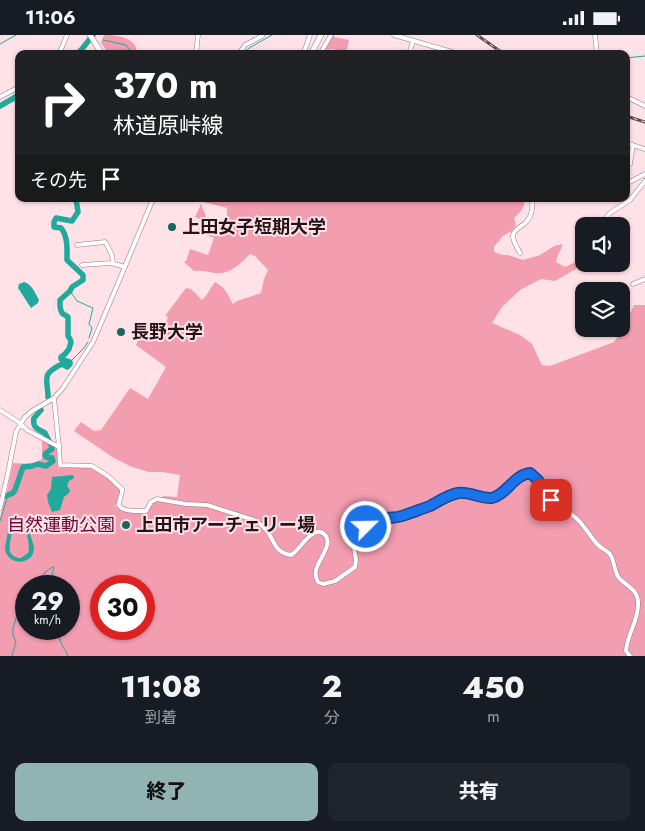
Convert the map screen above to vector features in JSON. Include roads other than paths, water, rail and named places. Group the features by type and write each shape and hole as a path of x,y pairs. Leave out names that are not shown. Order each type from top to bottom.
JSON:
{"main road":[{"path":"90,35 100,50"},
{"path":"313,50 320,35"}],"street":[{"path":"61,50 67,35"},
{"path":"196,50 198,35"},
{"path":"242,50 245,45 262,35"},
{"path":"305,50 310,35"},
{"path":"322,50 330,35"},
{"path":"394,35 445,50"},
{"path":"595,35 597,50"},
{"path":"410,50 413,41"},
{"path":"0,97 15,89"},
{"path":"630,99 645,106"},
{"path":"630,144 645,149"},
{"path":"630,164 633,145"},
{"path":"630,182 645,174"},
{"path":"630,200 645,181"},
{"path":"0,508 13,444 20,423 32,411 54,398 67,383 93,342 151,202"},
{"path":"520,253 513,234 528,221 532,214 532,202"},
{"path":"607,217 627,202"},
{"path":"77,245 105,242 112,255 113,263"},
{"path":"82,265 113,263 125,267"},
{"path":"633,284 645,279"},
{"path":"54,398 60,447 60,465 88,466 108,476 122,489 119,504 121,508 132,511 146,511 151,502 157,499 186,504 207,505 248,518 260,524 280,552 291,555 312,534 322,532 325,534 328,542 317,566 316,575 318,582 323,585 335,581 355,567 353,542 358,534 372,521 381,517 405,515 458,493 491,498 497,496 522,476 530,473 539,481 551,500 582,524 597,544 611,555 620,580 637,595 637,616 626,644 626,651 630,656"},
{"path":"0,410 27,429 60,447"}],"water":[{"path":"24,282 31,287 39,300 31,308 18,288 19,284"},
{"path":"73,475 74,478 69,481 67,486 70,490 69,493 64,497 60,510 52,512 47,495 51,489 52,477"},
{"path":"20,518 25,521 33,543 33,555 25,561 14,561 6,554 5,545 12,520","holes":["16,522 20,522 26,532 29,546 28,553 21,558 13,556 10,551 14,526"]}],"waterway":[{"path":"0,44 16,35"},
{"path":"81,50 93,35"},
{"path":"247,50 272,35"},
{"path":"103,40 126,45 130,50"},
{"path":"630,58 645,56"},
{"path":"0,106 15,97"},
{"path":"48,397 48,374 62,364 67,367 70,364 70,362 61,359 69,349 71,342 68,336 68,317 61,311 60,300 72,287 83,280 83,275 67,260 65,235 61,228 54,227 54,222 56,218 72,221 78,212 76,202"},
{"path":"70,291 77,301 93,308 89,324 92,328 89,338"},
{"path":"70,362 88,342"},
{"path":"41,410 34,418 34,424 36,428 45,433 49,441"},
{"path":"6,496 15,490 23,467 38,464 46,466 53,461 52,458 45,455 52,449 51,444"},
{"path":"0,521 8,495"},
{"path":"44,575 53,567"},
{"path":"52,575 54,567"},
{"path":"15,622 13,635 15,640"},
{"path":"12,656 15,640"},
{"path":"60,640 68,656"}],"railway":[{"path":"477,35 498,50"},
{"path":"630,117 645,122"}],"place":[{"name":"上田女子短期大学","path":"172,227"},
{"name":"長野大学","path":"121,332"},
{"name":"上田市アーチェリー場","path":"126,525"}],"park label":[{"name":"自然運動公園","path":"61,525"}]}
